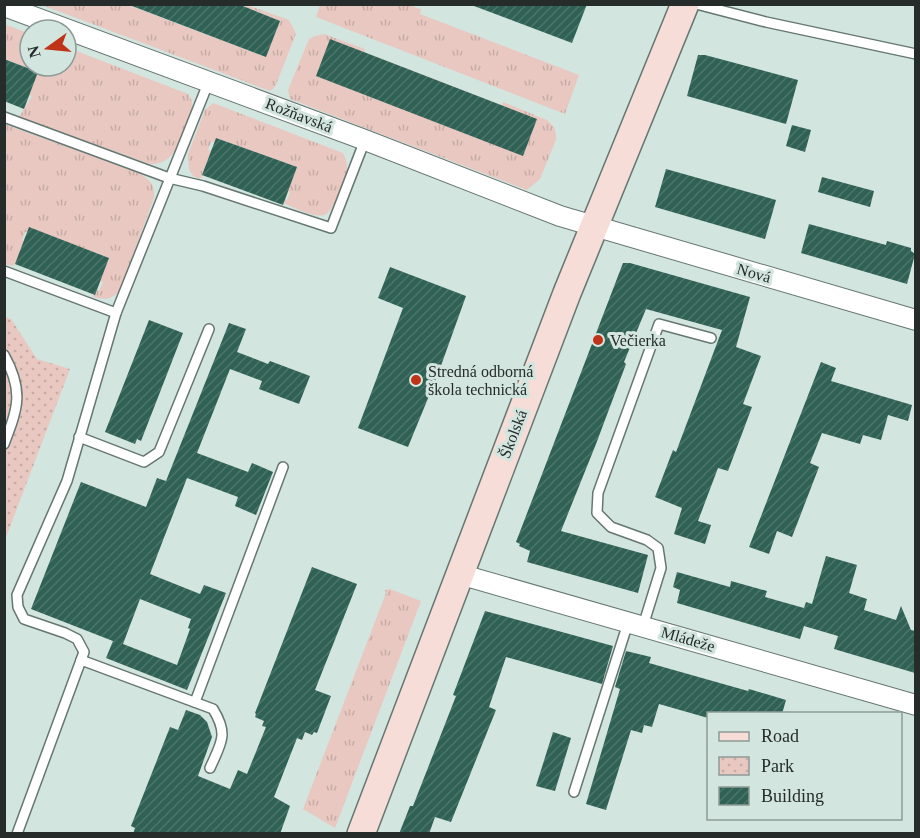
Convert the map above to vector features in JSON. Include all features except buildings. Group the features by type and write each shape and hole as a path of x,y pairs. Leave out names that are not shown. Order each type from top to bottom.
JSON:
{"main road":[{"name":"Školská","path":"361,834 593,227 685,4"}],"street":[{"name":"Rožňavská","path":"4,6 593,227"},
{"name":"Nová","path":"593,227 915,320"},
{"name":"Mládeže","path":"459,574 915,705"}],"lane":[{"path":"696,4 766,22 915,54"},
{"path":"17,834 84,651 77,639 24,619 18,607 17,595 67,481 116,313 209,81"},
{"path":"4,117 169,178 203,186 331,228 365,140"},
{"path":"4,271 116,313"},
{"path":"574,792 636,624 661,568 658,548 646,540 610,527 597,513 598,493 659,324 711,338"},
{"path":"79,437 144,462 159,452 209,329"},
{"path":"4,355 14,372 18,393 16,414 4,444"},
{"path":"195,702 283,467"},
{"path":"81,660 213,709 221,722 224,739 210,768"}],"green space":[{"path":"42,5 128,5 266,57 280,21 246,7 247,5 289,20 296,34 275,87 270,91"},
{"path":"320,5 408,5 421,9 420,14 579,75 565,114 316,17"},
{"path":"4,24 18,29 18,64 5,59"},
{"path":"324,34 365,49 364,52 537,119 502,105 503,102 547,120 554,127 556,140 540,179 527,190 290,99 288,90 309,39"},
{"path":"78,52 188,94 192,101 192,108 183,135 173,153 160,163 150,164 19,117 32,96 29,95 36,78 78,78"},
{"path":"213,103 343,153 347,164 346,176 328,213 314,215 283,203 290,192 288,191 296,167 216,138 214,142 211,142 208,150 211,151 203,175 200,179 193,176 189,169 188,154 205,110"},
{"path":"4,124 139,173 151,183 154,198 120,290 114,296 104,299 93,297 103,282 100,281 109,258 30,228 25,232 15,264 12,266 5,264"},
{"path":"5,317 11,319 37,359 70,369 5,540"},
{"path":"390,589 421,601 335,828 303,809 386,593 385,590"}],"place":[{"name":"Večierka","path":"598,340"},
{"name":"Stredná odborná škola technická","path":"416,380"}]}
